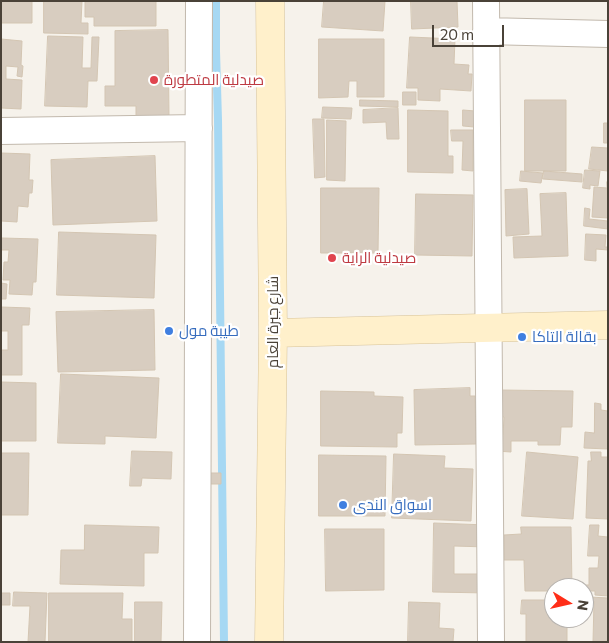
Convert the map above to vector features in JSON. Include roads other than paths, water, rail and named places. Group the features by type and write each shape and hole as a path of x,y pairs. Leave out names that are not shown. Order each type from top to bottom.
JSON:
{"main road":[{"name":"شارع جبرة العام","path":"270,1 273,333 270,642"},
{"path":"273,333 608,325"}],"street":[{"path":"197,642 199,1"},
{"path":"486,1 491,642"},
{"path":"486,31 608,34"},
{"path":"1,130 199,128"}],"waterway":[{"path":"216,1 224,642"}],"place":[{"name":"صيدلية المتطورة","path":"154,80"},
{"name":"صيدلية الراية","path":"332,258"},
{"name":"طيبة مول","path":"169,331"},
{"name":"بقالة التاكا","path":"522,337"},
{"name":"اسواق الندى","path":"343,505"}]}
